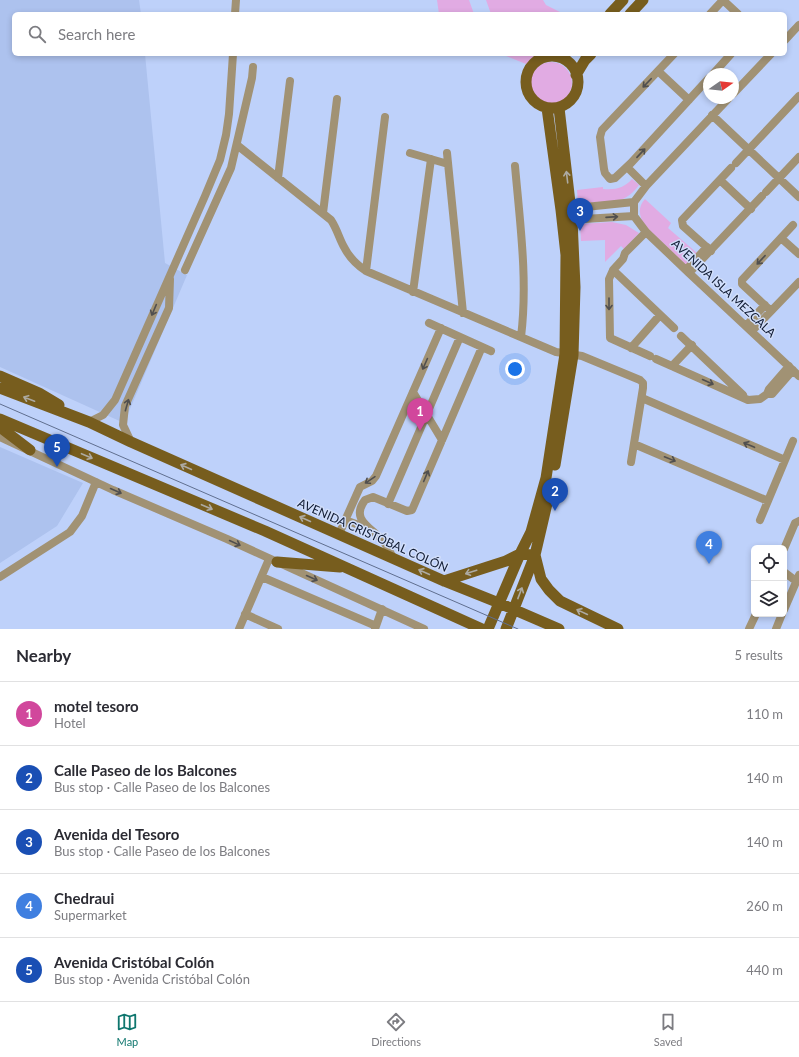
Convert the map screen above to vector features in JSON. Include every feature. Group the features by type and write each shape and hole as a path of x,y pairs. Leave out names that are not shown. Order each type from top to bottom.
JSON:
{"main road":[{"path":"612,12 624,0"},
{"path":"632,12 643,0"},
{"path":"576,74 589,56"},
{"path":"568,57 576,74 578,82 577,90 568,102 559,108 547,108 540,105 534,101 529,94 526,80 528,73 537,61 544,58 568,57"},
{"path":"547,108 567,215"},
{"path":"506,629 535,555 559,449 569,354 575,287 567,215 559,108"},
{"path":"488,629 531,532 546,478 569,354"},
{"path":"0,376 39,393 85,420"},
{"name":"AVENIDA CRISTÓBAL COLÓN","path":"0,388 85,420 394,559 559,629"},
{"path":"0,419 348,568 482,629"},
{"path":"0,427 30,450"},
{"path":"444,581 506,561 520,554 535,555"},
{"path":"535,555 541,579 560,602 618,629"},
{"path":"273,560 348,568"}],"street":[{"path":"235,12 236,0"},
{"path":"712,12 723,0 736,12"},
{"path":"787,38 799,26"},
{"path":"85,420 103,415 115,400 220,160 229,114 233,56"},
{"path":"672,56 600,133 604,169 610,179 615,178 629,165 703,85"},
{"path":"718,68 729,56"},
{"path":"739,88 769,56"},
{"path":"185,270 231,168 252,78 253,67"},
{"path":"658,71 689,100"},
{"path":"278,178 290,81"},
{"path":"709,249 683,226 683,219 799,96"},
{"path":"323,213 337,99"},
{"path":"634,209 647,183 723,104"},
{"path":"713,114 799,197"},
{"path":"366,271 384,117"},
{"path":"236,145 323,213 335,226 348,254 357,265 366,271 556,352 582,356 640,380 644,386 631,462"},
{"path":"447,153 463,313"},
{"path":"410,154 448,164"},
{"path":"687,271 751,209 799,157"},
{"path":"413,292 431,159"},
{"path":"629,165 647,183"},
{"path":"515,166 523,256 523,323 521,337"},
{"path":"720,180 751,209"},
{"path":"567,215 634,209"},
{"path":"567,215 634,209"},
{"name":"AVENIDA ISLA MEZCALA","path":"634,209 648,233 794,371"},
{"path":"768,308 742,284 742,280 796,222"},
{"path":"648,233 625,253 613,270 609,280 610,338 748,400 760,399 767,394 769,389 794,371"},
{"path":"781,238 799,254"},
{"path":"613,270 674,328"},
{"path":"131,442 124,425 125,406 170,308 170,274"},
{"path":"749,328 768,308 799,282"},
{"path":"631,348 660,315"},
{"path":"429,323 491,351"},
{"path":"339,534 360,487 372,481 376,476 441,328"},
{"path":"681,336 748,400"},
{"path":"388,504 460,337"},
{"path":"672,366 692,345"},
{"path":"394,559 384,541 365,525 360,508 365,500 373,498 408,512 412,510 482,347"},
{"path":"413,392 442,440"},
{"path":"642,398 785,460"},
{"path":"0,437 96,482 227,539 424,629"},
{"path":"760,520 793,441"},
{"path":"634,444 768,500"},
{"path":"0,577 70,532 82,516 96,482"},
{"path":"346,520 356,524 365,525"},
{"path":"785,545 795,523 799,521"},
{"path":"239,629 262,577 273,560"},
{"path":"787,573 798,578 787,603"},
{"path":"262,577 375,627 382,609"},
{"path":"246,614 278,629"},
{"path":"749,629 755,617"},
{"path":"776,629 781,617"}],"shaded area":[{"path":"0,0 139,0 141,12 12,12 12,56 145,56 165,263 187,275 124,423 0,367"},
{"path":"437,0 469,0 473,12 439,12"},
{"path":"486,0 543,0 546,5 560,12 490,12"},
{"path":"506,56 538,56 526,64"},
{"path":"547,62 555,62 563,65 569,71 572,83 569,95 563,101 555,104 547,104 539,101 533,95 530,87 530,79 533,71 539,65"},
{"path":"632,179 639,185 627,197 612,202 578,204 577,190 603,187 603,189 616,189"},
{"path":"645,199 671,223 668,228 697,253 689,264 685,264 646,227 640,216 642,202"},
{"path":"612,222 626,225 639,233 624,249 621,246 605,262 605,240 581,241 580,224"},
{"path":"0,447 83,483 57,526 0,563"}],"tram line":[{"path":"0,404 518,629"}],"place":[{"name":"Avenida del Tesoro","path":"580,231"},
{"name":"motel tesoro","path":"420,431"},
{"name":"Avenida Cristóbal Colón","path":"57,467"},
{"name":"Calle Paseo de los Balcones","path":"555,511"},
{"name":"Chedraui","path":"709,564"}]}
